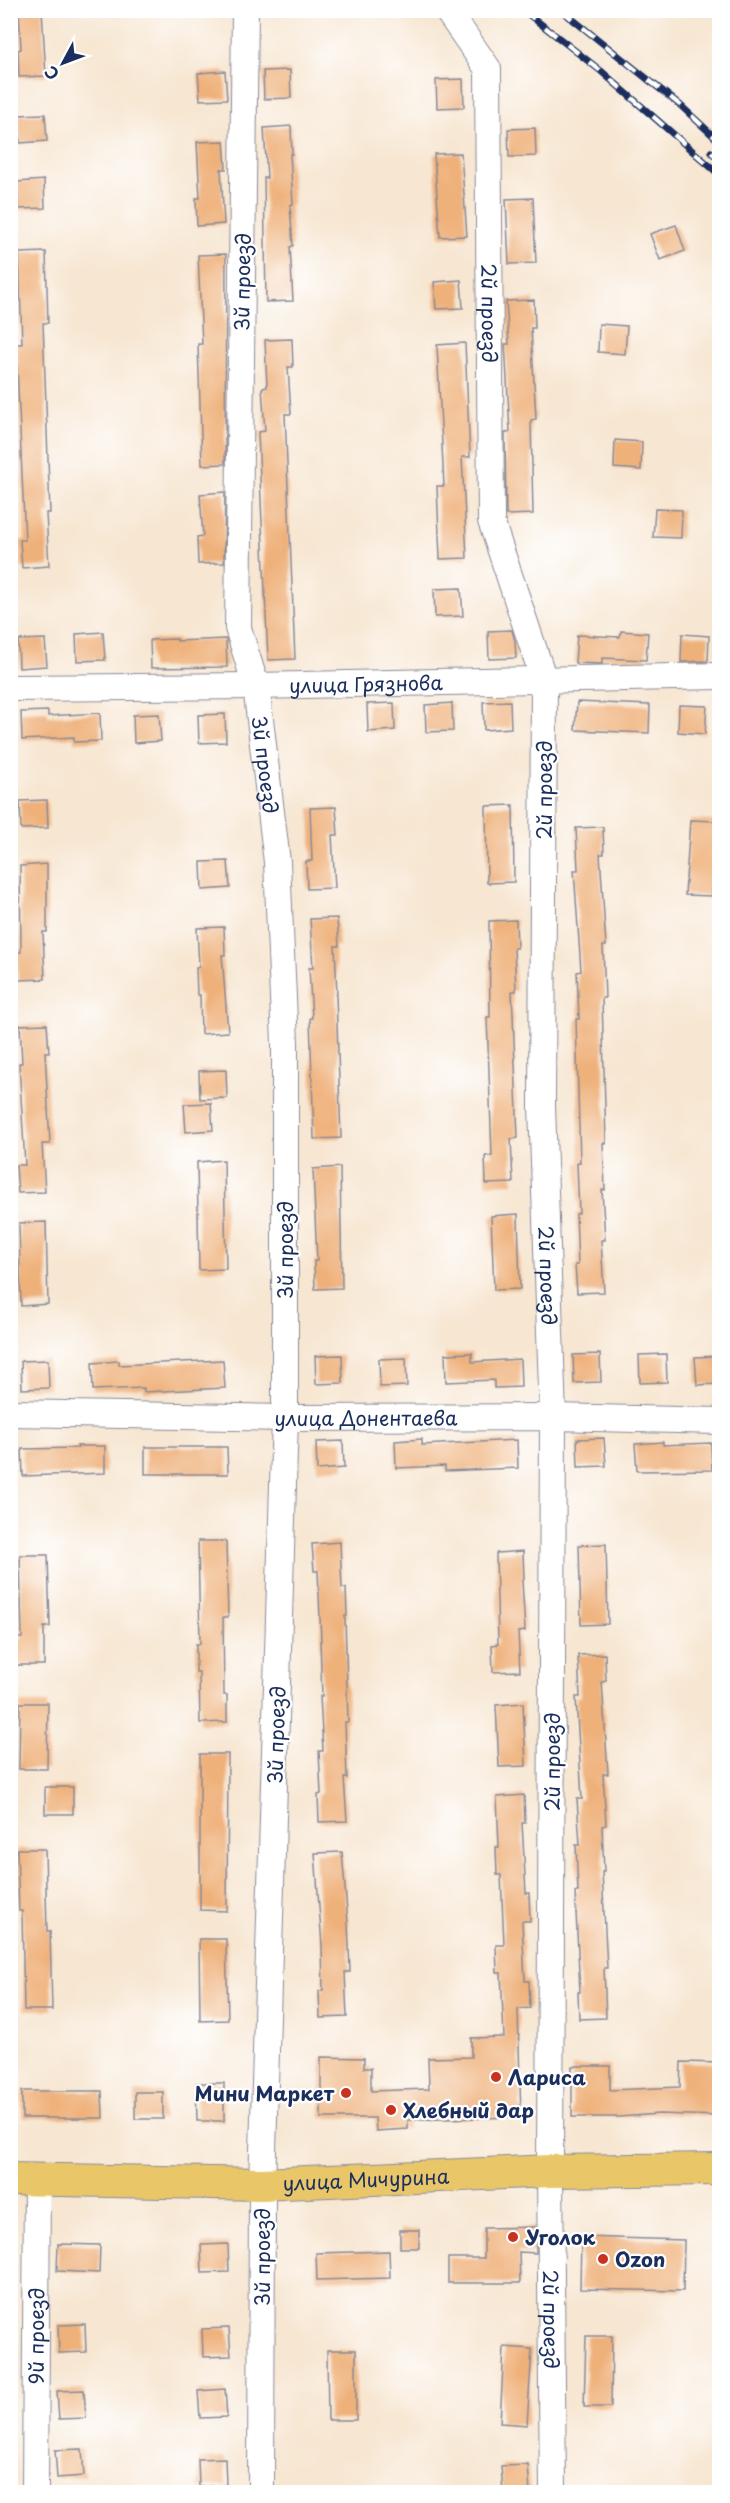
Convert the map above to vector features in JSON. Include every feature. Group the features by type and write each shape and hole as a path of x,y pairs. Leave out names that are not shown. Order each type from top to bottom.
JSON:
{"main road":[{"name":"улица Мичурина","path":"24,2180 262,2184 550,2171 720,2169"}],"street":[{"name":"3й проезд","path":"245,10 238,628 256,686 277,862 285,1042 285,1418 262,2184 261,2493"},
{"name":"2й проезд","path":"447,10 488,69 490,521 544,680 542,1106 553,1418 550,2171 553,2493"},
{"name":"улица Грязнова","path":"10,688 256,686 720,676"},
{"name":"улица Донентаева","path":"10,1413 285,1418 553,1418 720,1421"},
{"name":"9й проезд","path":"24,2180 35,2493"}],"building":[{"path":"19,10 42,10 46,76 19,77 18,50 21,49"},
{"path":"290,70 291,98 264,99 263,71"},
{"path":"225,71 227,99 200,100 198,73"},
{"path":"463,79 464,107 437,108 436,80"},
{"path":"45,114 47,141 20,143 18,115"},
{"path":"291,126 293,204 290,205 293,246 290,247 293,301 266,302 264,178 267,178 264,128"},
{"path":"535,128 536,156 509,157 508,129"},
{"path":"224,141 226,169 221,169 224,224 197,226 196,198 200,198 197,142"},
{"path":"461,153 467,236 440,237 434,154"},
{"path":"44,180 45,208 18,209 17,182"},
{"path":"533,198 536,263 509,264 506,199"},
{"path":"676,225 685,251 660,260 650,234"},
{"path":"46,252 48,323 43,323 50,513 46,513 49,566 22,568 20,540 25,540 16,344 22,344 19,253"},
{"path":"226,254 225,464 202,465 198,344 202,344 198,255"},
{"path":"461,280 463,308 436,309 434,282"},
{"path":"534,300 535,328 531,328 536,419 531,420 533,514 506,515 505,433 510,432 505,344 509,344 506,301"},
{"path":"599,324 627,326 625,354 598,352"},
{"path":"292,339 293,367 288,367 291,414 285,414 295,659 268,660 258,432 265,431 262,388 267,387 265,340"},
{"path":"465,343 470,457 462,457 467,558 440,559 437,486 444,486 437,345"},
{"path":"615,440 642,442 641,470 614,468"},
{"path":"225,492 224,563 198,564 197,537 203,536 200,494"},
{"path":"655,509 682,510 681,538 653,537"},
{"path":"461,588 463,616 435,617 434,589"},
{"path":"512,630 516,658 489,659 488,631"},
{"path":"621,631 648,633 646,660 602,658 602,664 575,663 577,635 620,637"},
{"path":"103,632 105,660 77,661 76,634"},
{"path":"682,634 709,636 708,661 681,662"},
{"path":"45,639 47,666 19,668 18,640"},
{"path":"177,639 177,641 226,639 227,667 151,668 150,640"},
{"path":"510,701 511,728 484,730 483,702"},
{"path":"577,702 650,705 649,733 575,730"},
{"path":"394,703 395,730 368,732 367,704"},
{"path":"452,703 453,731 426,732 425,705"},
{"path":"679,705 707,706 705,734 678,732"},
{"path":"48,711 48,716 100,713 101,741 74,742 74,737 22,740 21,712"},
{"path":"159,714 161,741 134,743 133,715"},
{"path":"225,714 226,742 199,743 198,715"},
{"path":"47,800 48,828 21,829 20,801"},
{"path":"513,805 514,882 487,883 486,806"},
{"path":"336,807 338,835 332,835 335,888 307,889 306,861 312,861 310,808"},
{"path":"690,820 717,821 712,896 685,895"},
{"path":"603,827 604,854 600,854 606,946 603,946 605,998 602,998 606,1143 603,1143 605,1190 602,1190 605,1240 601,1240 604,1292 577,1293 576,1214 579,1213 577,1163 580,1163 576,1019 579,1019 577,972 581,971 574,870 578,870 576,828"},
{"path":"228,861 230,888 202,890 201,862"},
{"path":"47,864 47,932 43,932 45,979 18,980 17,953 21,952 20,866"},
{"path":"337,918 339,946 335,946 341,1138 314,1139 309,968 313,968 310,919"},
{"path":"516,920 517,948 514,948 516,991 512,991 518,1138 511,1139 513,1183 486,1184 485,1156 492,1156 487,1017 490,1017 489,921"},
{"path":"224,927 225,955 222,955 228,1032 201,1034 200,995 197,995 196,968 199,967 197,928"},
{"path":"47,1024 49,1052 45,1052 50,1144 42,1144 45,1192 18,1193 16,1165 25,1165 19,1063 22,1063 20,1025"},
{"path":"226,1070 227,1098 200,1099 199,1071"},
{"path":"211,1103 213,1130 186,1132 184,1104"},
{"path":"224,1160 226,1269 199,1270 197,1162"},
{"path":"340,1167 342,1288 315,1289 314,1261 317,1261 313,1169"},
{"path":"518,1214 520,1289 494,1290 491,1216"},
{"path":"46,1222 48,1304 21,1306 19,1223"},
{"path":"472,1353 472,1362 520,1359 521,1387 494,1388 494,1380 446,1382 445,1354"},
{"path":"600,1354 601,1382 574,1383 573,1355"},
{"path":"666,1354 667,1382 640,1383 639,1355"},
{"path":"342,1355 343,1383 316,1384 315,1356"},
{"path":"720,1356 720,1384 697,1385 695,1357"},
{"path":"406,1358 407,1386 380,1387 379,1359"},
{"path":"48,1360 49,1388 22,1389 21,1361"},
{"path":"223,1360 225,1388 144,1392 144,1388 93,1390 92,1363 119,1361 119,1365"},
{"path":"604,1438 606,1466 578,1467 577,1439"},
{"path":"422,1439 422,1445 517,1440 518,1468 445,1471 445,1466 396,1468 395,1441"},
{"path":"343,1441 344,1468 317,1470 316,1442"},
{"path":"663,1442 663,1445 711,1443 712,1470 637,1471 635,1444"},
{"path":"77,1446 105,1446 105,1473 23,1476 22,1449 78,1448"},
{"path":"145,1447 227,1447 228,1474 145,1474"},
{"path":"198,1541 226,1541 228,1617 223,1617 224,1695 227,1695 227,1722 200,1723 199,1672 196,1672 196,1644 200,1644"},
{"path":"340,1542 342,1588 346,1588 347,1616 345,1616 348,1722 345,1722 347,1778 344,1778 347,1821 319,1822 318,1795 321,1794 319,1751 323,1751 320,1696 322,1696 321,1641 318,1571 314,1571 312,1544"},
{"path":"606,1544 608,1624 581,1625 579,1545"},
{"path":"523,1551 525,1631 518,1632 520,1671 493,1672 492,1645 498,1644 496,1553"},
{"path":"20,1555 48,1555 50,1627 44,1627 44,1665 16,1665 16,1638 22,1638"},
{"path":"605,1654 606,1681 602,1682 608,1774 603,1774 606,1825 602,1826 604,1872 602,1872 607,1968 604,1968 606,2018 579,2019 578,1992 580,1992 575,1892 578,1892 576,1845 580,1845 577,1799 582,1799 576,1697 580,1697 578,1655"},
{"path":"20,1703 48,1703 47,1769 19,1769"},
{"path":"523,1703 526,1766 499,1767 496,1705"},
{"path":"200,1754 228,1754 227,1911 200,1910"},
{"path":"45,1787 73,1787 73,1814 45,1814"},
{"path":"524,1795 525,1823 522,1823 530,1921 522,1921 525,1981 529,1981 530,2008 518,2009 521,2117 408,2120 408,2129 376,2131 375,2118 321,2118 321,2057 364,2058 364,2068 371,2068 371,2091 429,2089 428,2058 471,2057 471,2038 504,2037 501,1973 497,1973 496,1945 504,1945 501,1875 497,1875 496,1847 499,1847 497,1797"},
{"path":"17,1849 45,1849 52,2010 24,2010 22,1911 19,1911"},
{"path":"342,1852 350,1972 345,1972 347,2017 320,2018 319,1991 323,1990 322,1946 315,1853"},
{"path":"199,1939 226,1939 228,2020 200,2021"},
{"path":"681,2062 720,2063 720,2116 659,2114 572,2117 572,2066 610,2066 610,2090 680,2087"},
{"path":"196,2083 224,2083 224,2121 197,2121"},
{"path":"22,2091 102,2091 103,2118 22,2118"},
{"path":"135,2092 163,2092 163,2119 135,2119"},
{"path":"536,2227 536,2253 519,2252 520,2283 448,2283 448,2258 484,2258 484,2228"},
{"path":"400,2230 419,2230 419,2248 400,2248"},
{"path":"581,2237 684,2240 683,2291 580,2289"},
{"path":"58,2244 100,2245 99,2273 57,2271"},
{"path":"228,2244 229,2272 202,2273 201,2245"},
{"path":"389,2251 390,2278 317,2280 316,2253"},
{"path":"85,2324 86,2352 59,2353 58,2325"},
{"path":"229,2328 231,2356 203,2357 202,2329"},
{"path":"586,2336 612,2336 611,2407 584,2407"},
{"path":"504,2347 532,2349 527,2425 500,2423"},
{"path":"327,2350 356,2350 356,2420 328,2420"},
{"path":"225,2389 227,2417 200,2418 198,2391"},
{"path":"84,2390 86,2418 59,2419 57,2391"},
{"path":"82,2449 84,2476 57,2478 55,2450"},
{"path":"225,2458 226,2485 199,2487 198,2459"},
{"path":"528,2465 530,2493 503,2493 501,2466"}],"railway":[{"path":"523,10 601,71 720,175"},
{"path":"561,10 680,105 720,142"},
{"path":"711,152 720,160"}],"place":[{"name":"Лариса","path":"496,2077"},
{"name":"Мини Маркет","path":"346,2093"},
{"name":"Хлебный дар","path":"391,2110"},
{"name":"Уголок","path":"513,2237"},
{"name":"Ozon","path":"603,2259"}]}
